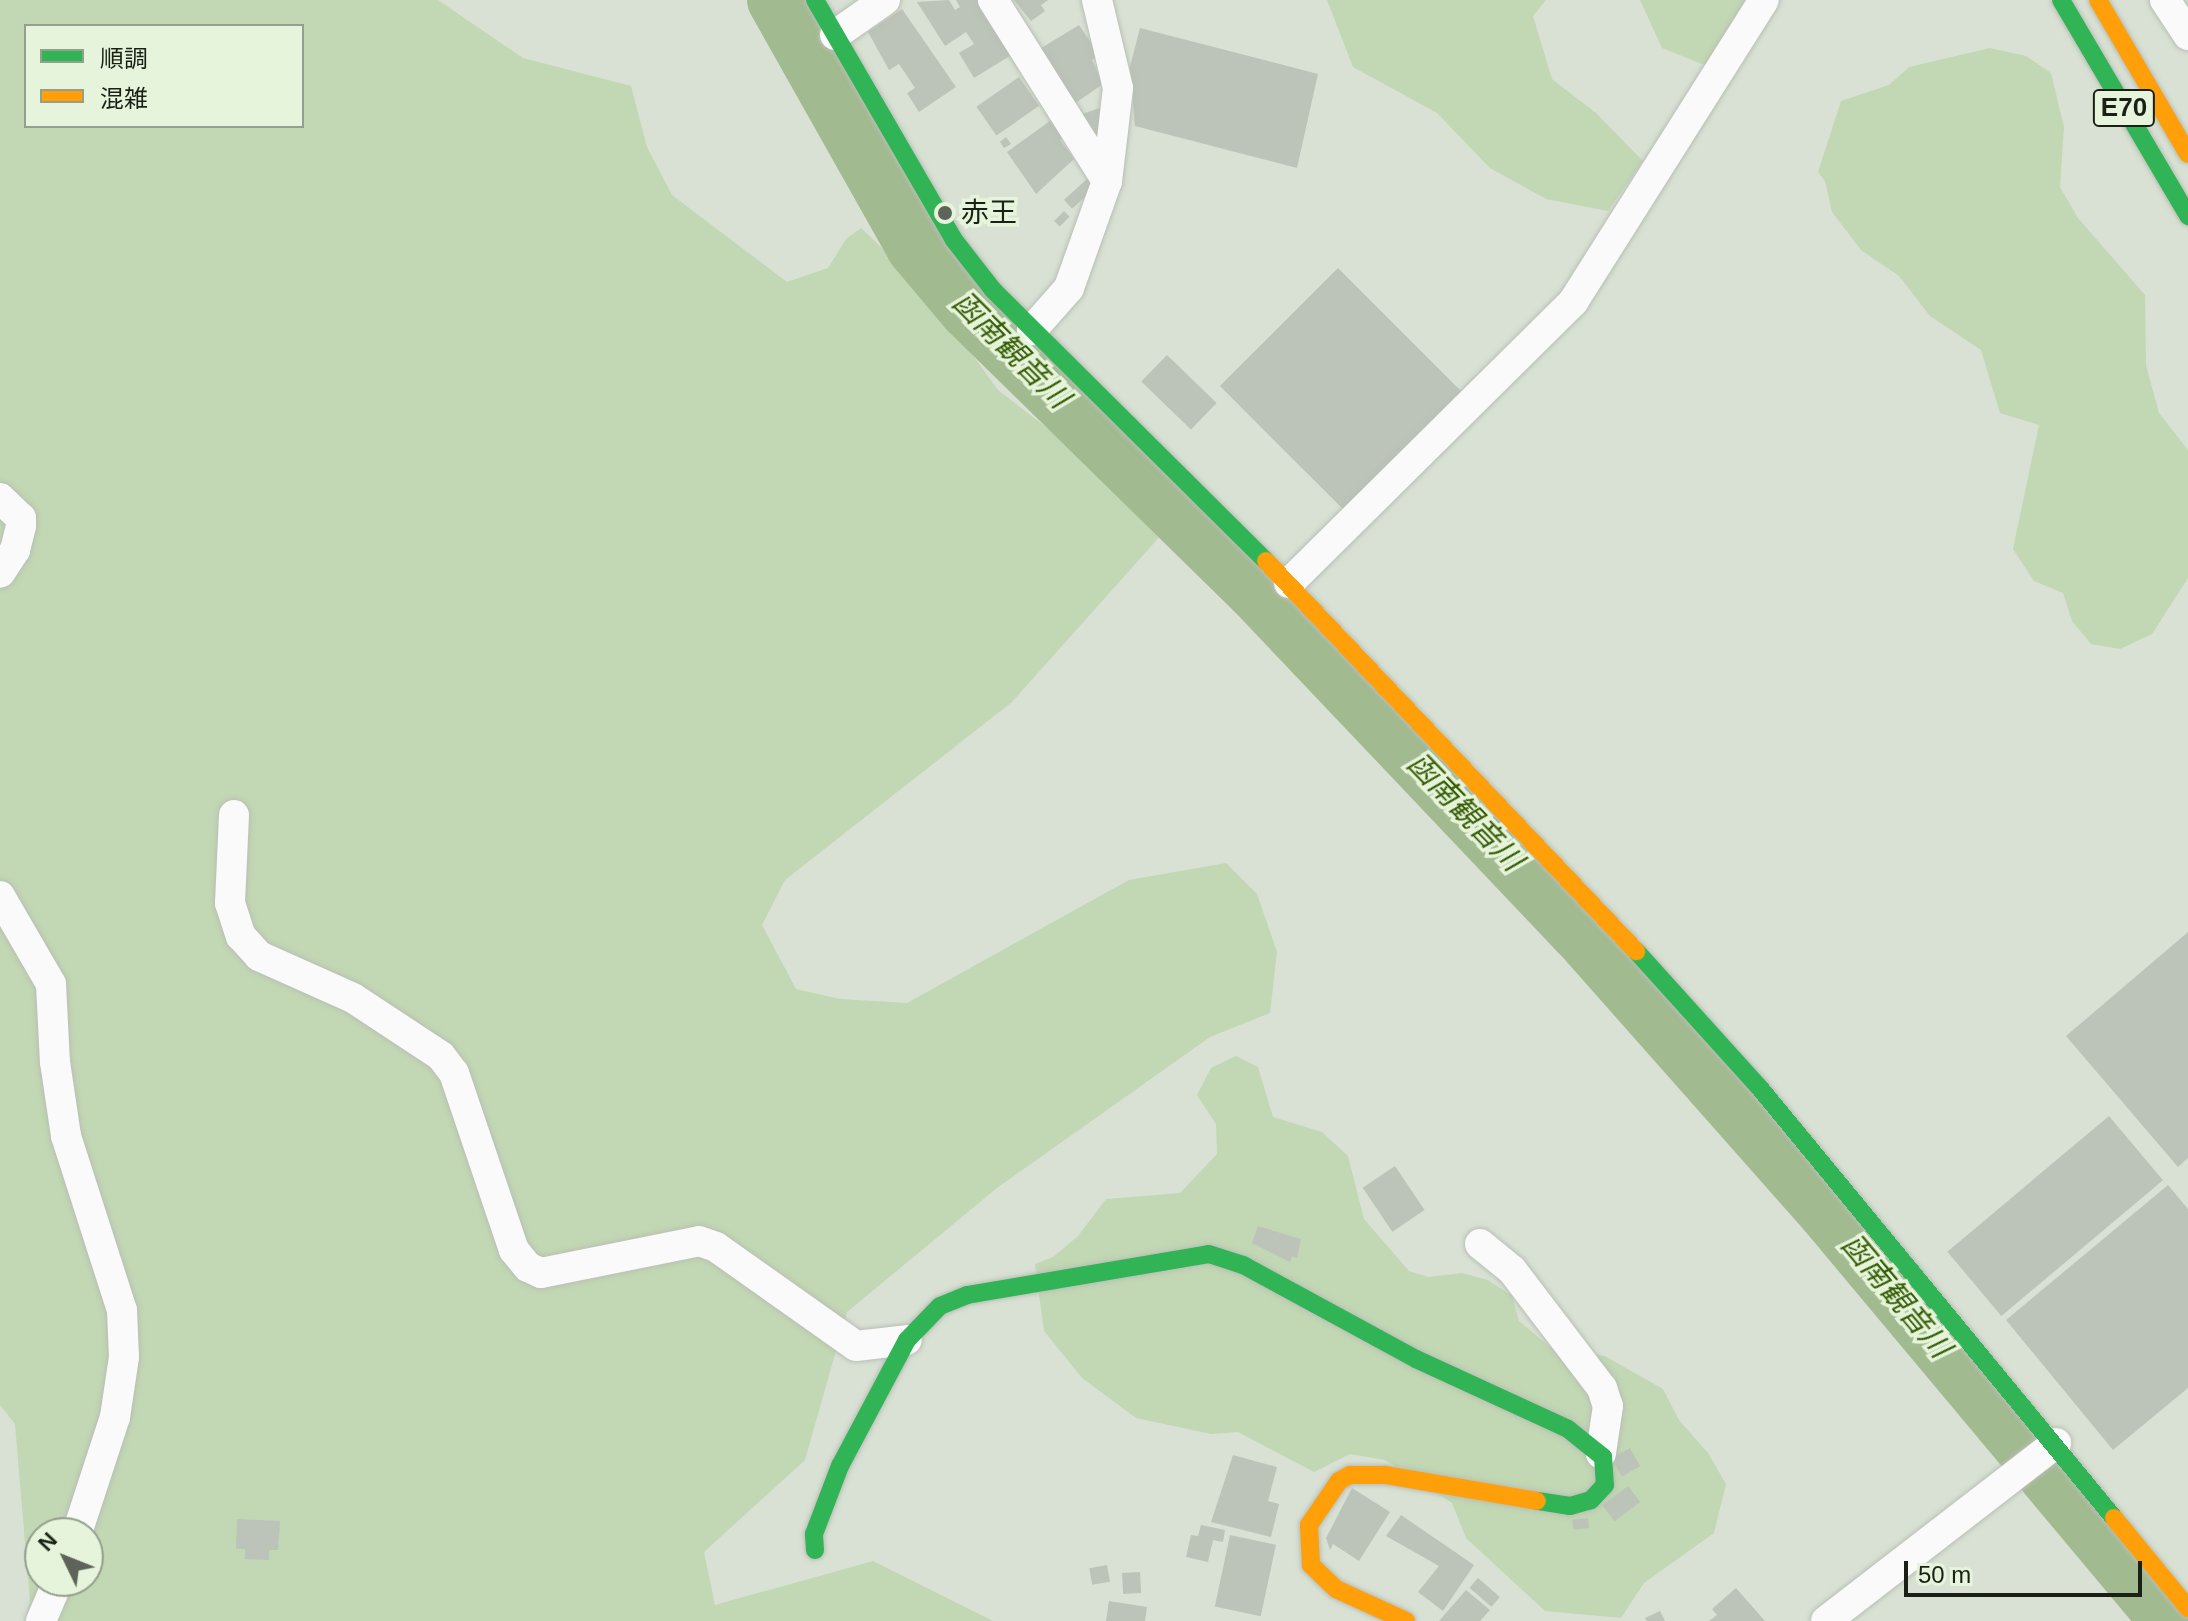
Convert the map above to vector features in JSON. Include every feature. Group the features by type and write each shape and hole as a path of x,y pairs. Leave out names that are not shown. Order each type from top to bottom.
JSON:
{"main road":[{"path":"815,0 954,240 1032,330 1289,583 1528,831 1697,1017 2056,1443 2188,1608"},
{"name":"E70","path":"2061,0 2188,216"},
{"name":"E70","path":"2098,0 2188,154"},
{"path":"815,1550 814,1534 840,1466 907,1340 940,1306 967,1295 1209,1254 1243,1265 1416,1359 1568,1429 1601,1453 1607,1466 1605,1485 1591,1500 1570,1506 1385,1475 1350,1475 1339,1481 1309,1525 1311,1565 1336,1589 1406,1621"}],"street":[{"path":"835,35 885,0"},
{"path":"993,0 1107,181"},
{"path":"1032,330 1069,288 1107,181 1118,88 1097,0"},
{"path":"1289,583 1573,302 1764,0"},
{"path":"2165,0 2188,35"},
{"path":"0,498 21,518 21,526 15,550 0,573"},
{"path":"234,815 230,903 241,936 259,956 353,998 441,1056 454,1073 514,1250 528,1267 541,1273 699,1241 716,1247 856,1346 907,1340"},
{"path":"0,896 51,984 58,1098 66,1136 122,1310 124,1357 115,1417 82,1517"},
{"path":"1480,1244 1512,1270 1602,1388 1608,1406 1601,1453"},
{"path":"1826,1621 2056,1443"},
{"path":"41,1621 51,1597"}],"green space":[{"path":"0,0 438,0 523,58 631,86 647,147 672,195 787,282 828,268 846,239 861,228 923,287 998,390 1103,471 1162,534 1012,702 785,880 762,925 796,989 840,999 907,1003 1129,880 1226,863 1257,894 1277,952 1270,1013 1210,1037 997,1188 847,1312 805,1460 704,1552 715,1605 873,1561 993,1621 25,1621 30,1597 104,1597 104,1517 24,1517 24,1531 15,1424 0,1405"},
{"path":"1327,0 1546,0 1533,16 1552,79 1596,113 1643,161 1608,211 1546,199 1490,168 1437,113 1353,67"},
{"path":"1640,0 1745,0 1707,66 1662,48"},
{"path":"1990,48 2026,56 2051,73 2064,127 2060,187 2078,218 2145,295 2146,365 2159,413 2188,450 2188,578 2152,634 2120,649 2091,644 2072,621 2063,593 2034,581 2013,549 2039,425 2000,413 1981,350 1930,316 1899,276 1861,250 1832,212 1825,181 1818,172 1841,101 1889,85 1909,67"},
{"path":"1236,1056 1258,1067 1273,1117 1322,1132 1348,1156 1364,1219 1409,1271 1428,1277 1462,1273 1488,1280 1512,1296 1519,1321 1550,1347 1605,1356 1663,1389 1679,1420 1708,1453 1726,1484 1714,1533 1644,1583 1621,1618 1545,1611 1466,1538 1452,1503 1385,1460 1350,1454 1314,1472 1238,1432 1211,1434 1136,1418 1082,1378 1044,1331 1035,1264 1053,1257 1078,1236 1106,1199 1180,1193 1217,1154 1216,1124 1197,1095 1211,1068"}],"building":[{"path":"949,0 955,10 960,7 956,0 980,0 1013,54 974,78 959,53 974,44 966,32 945,46 917,2"},
{"path":"1014,0 1048,0 1041,5 1045,11 1031,21"},
{"path":"902,9 956,87 919,112 907,93 915,88 899,64 889,70 868,32"},
{"path":"1079,25 1092,44 1096,57 1092,60 1103,84 1074,104 1038,50"},
{"path":"1140,28 1318,74 1297,168 1135,126 1130,67"},
{"path":"1019,77 1039,106 996,135 976,107"},
{"path":"1100,108 1102,133 1091,135 1079,115"},
{"path":"1054,118 1066,136 1060,140 1074,159 1036,194 1007,152"},
{"path":"1006,137 1011,144 1004,148 1000,142"},
{"path":"1087,179 1095,188 1072,209 1064,200"},
{"path":"1064,211 1070,217 1060,227 1054,221"},
{"path":"1338,268 1461,391 1343,509 1220,386"},
{"path":"1167,355 1217,403 1191,430 1141,382"},
{"path":"2188,932 2188,1158 2178,1167 2066,1036"},
{"path":"2109,1116 2163,1180 2001,1316 1947,1252"},
{"path":"1395,1166 1425,1210 1392,1232 1363,1188"},
{"path":"2168,1185 2188,1209 2188,1388 2113,1450 2006,1320"},
{"path":"1258,1226 1301,1239 1297,1258 1292,1256 1290,1262 1252,1243"},
{"path":"1630,1448 1640,1466 1622,1477 1612,1458"},
{"path":"1233,1455 1277,1467 1268,1501 1279,1504 1271,1537 1211,1522"},
{"path":"1628,1486 1640,1502 1614,1521 1602,1505"},
{"path":"1352,1488 1390,1512 1359,1561 1333,1544 1330,1550 1326,1538"},
{"path":"1401,1515 1474,1565 1443,1611 1418,1592 1439,1566 1386,1536"},
{"path":"1588,1518 1589,1528 1573,1530 1572,1520"},
{"path":"237,1519 280,1521 278,1550 269,1550 269,1560 245,1559 245,1549 236,1549"},
{"path":"1201,1525 1225,1530 1223,1542 1213,1540 1208,1562 1186,1557 1191,1535 1198,1536"},
{"path":"1230,1535 1276,1545 1261,1616 1215,1606"},
{"path":"1107,1565 1110,1582 1092,1585 1089,1568"},
{"path":"1140,1572 1141,1593 1123,1594 1122,1573"},
{"path":"1478,1578 1500,1597 1491,1607 1469,1588"},
{"path":"1736,1588 1765,1621 1709,1621 1717,1615 1712,1609"},
{"path":"1466,1590 1490,1610 1480,1621 1439,1621"},
{"path":"1109,1601 1147,1607 1145,1621 1106,1621"},
{"path":"1660,1611 1665,1621 1647,1621 1645,1618"}],"waterway":[{"name":"函南観音川","path":"776,0 915,247 968,310 1256,592 1580,933 1826,1211 2169,1621"}],"traffic: fast":[{"path":"815,0 954,240 993,290 1266,561"},
{"path":"2061,0 2188,216"},
{"path":"1636,951 1759,1087 2114,1518"},
{"path":"815,1550 814,1534 840,1466 907,1340 940,1306 967,1295 1209,1254 1243,1265 1416,1359 1568,1429 1603,1457 1605,1485 1591,1500 1570,1506 1537,1501"}],"traffic: slow":[{"path":"2098,0 2188,154"},
{"path":"1266,561 1636,951"},
{"path":"1406,1621 1336,1589 1311,1565 1309,1525 1339,1481 1350,1475 1385,1475 1537,1501"},
{"path":"2114,1518 2188,1608"}],"place":[{"name":"赤王","path":"945,213"}]}
